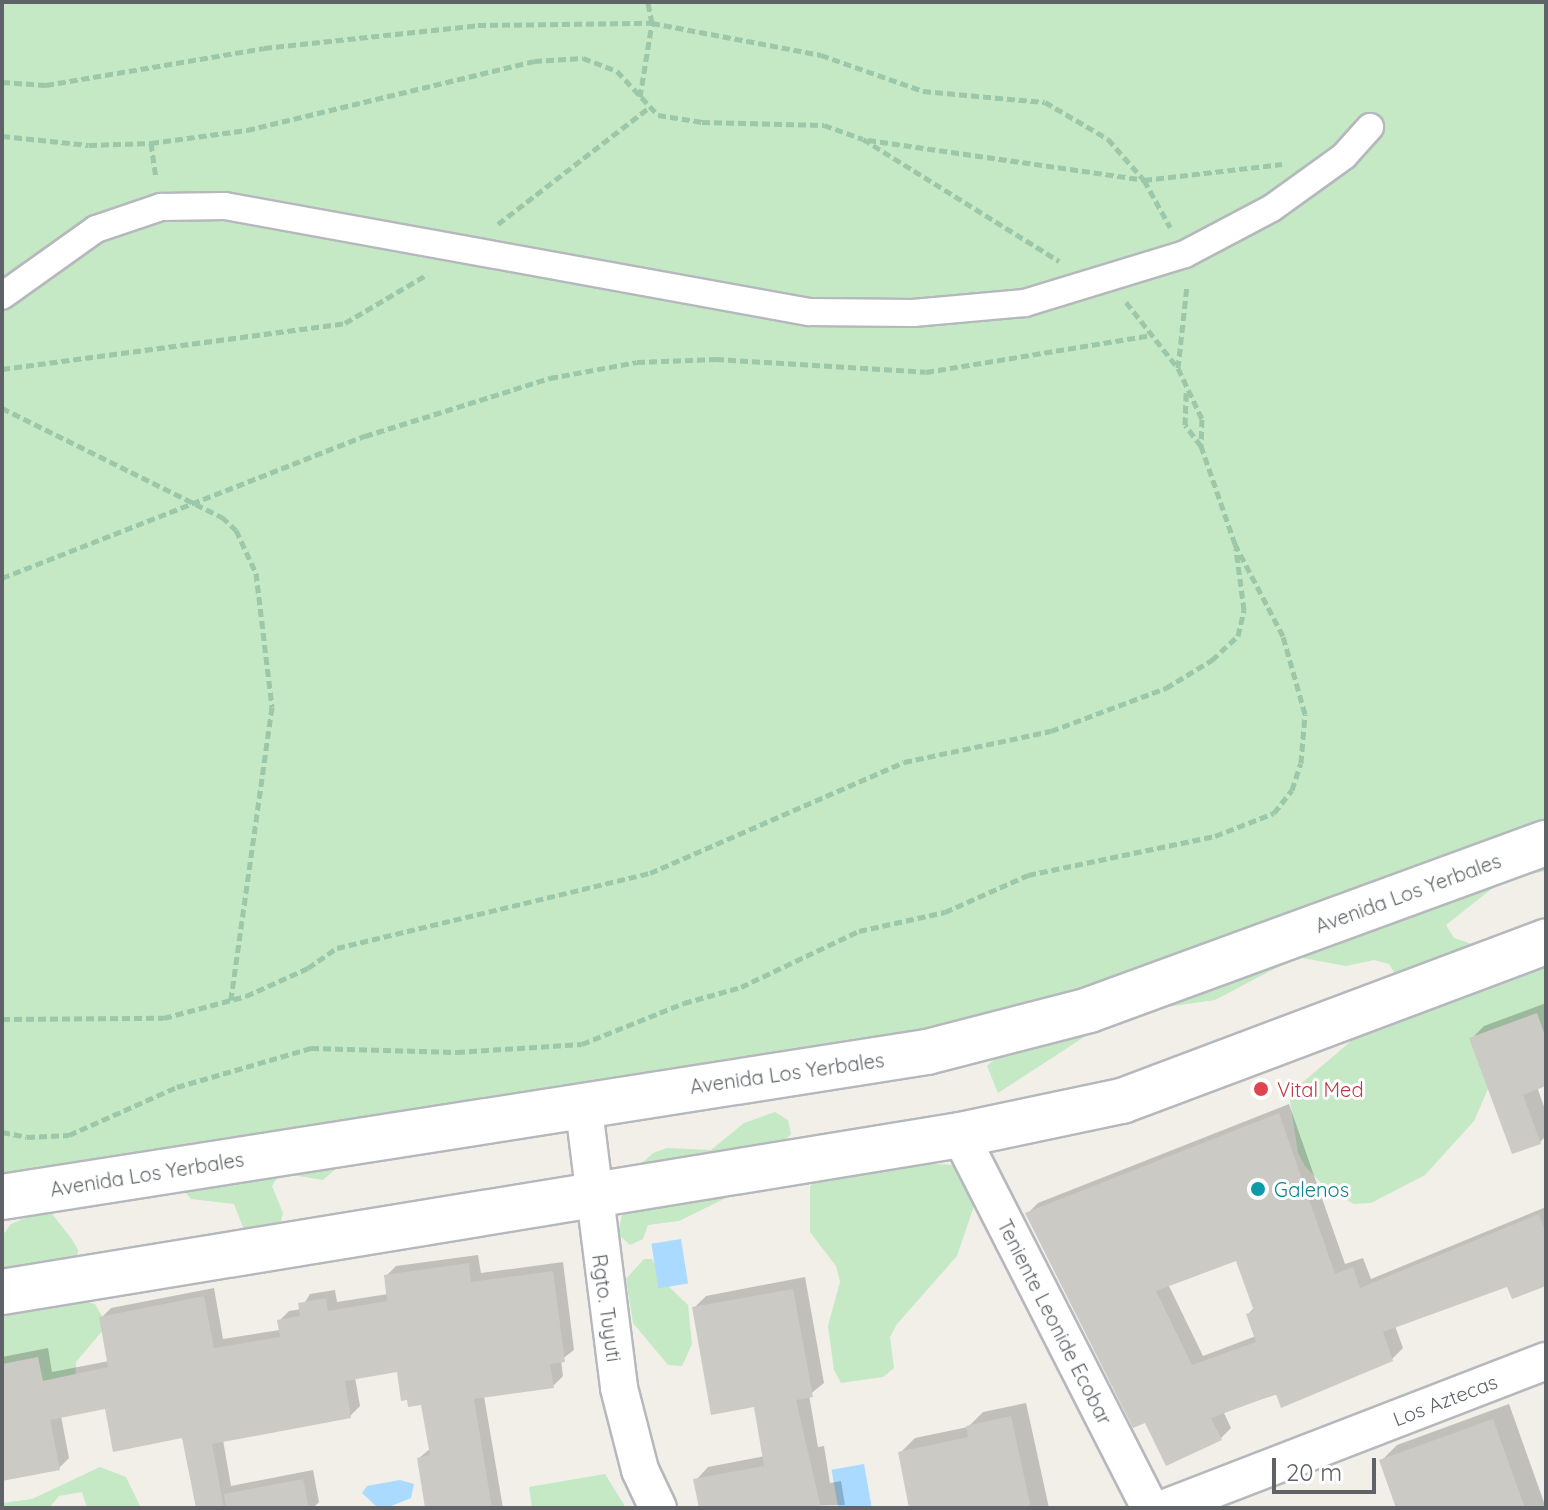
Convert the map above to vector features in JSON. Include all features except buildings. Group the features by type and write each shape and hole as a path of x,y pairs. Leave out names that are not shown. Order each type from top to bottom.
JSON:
{"street":[{"path":"2,296 96,229 161,207 225,206 809,312 913,313 1025,303 1097,284 1185,254 1272,208 1344,156 1370,127"},
{"name":"Avenida Los Yerbales","path":"2,1197 583,1102 927,1052 1074,1014 1546,843"},
{"path":"2,1292 960,1135 1122,1101 1546,942"},
{"name":"Rgto. Tuyuti","path":"583,1102 591,1195 619,1388 640,1470 658,1508"},
{"name":"Teniente Leonide Ecobar","path":"960,1135 1150,1508"},
{"name":"Los Aztecas","path":"1165,1508 1546,1361"}],"path":[{"path":"640,98 652,23 648,2"},
{"path":"2,82 46,85 264,48 478,25 652,23 821,55 923,91 1045,102 1108,139 1144,180 1185,254 1188,301 1178,368"},
{"path":"2,136 89,145 165,141 247,130 534,61 583,58 617,71 658,115 702,122 824,125 863,139 1144,180 1344,156"},
{"path":"2,369 345,323 465,251 650,107"},
{"path":"863,139 948,197 1127,303 1178,368 1202,419 1201,446"},
{"path":"2,578 191,501 365,436 550,378 637,362 743,360 926,372 1152,335"},
{"path":"2,1132 27,1137 69,1135 177,1087 311,1048 457,1052 582,1044 684,1003 741,987 859,931 945,912 1028,875 1215,836 1274,813 1292,790 1301,763 1305,714 1283,636 1235,544 1201,446 1182,415 1186,390"},
{"path":"2,408 191,501 236,530 256,573 272,707 231,1000"},
{"path":"2,1019 164,1018 231,1000 308,968 337,948 650,873 904,762 1051,731 1166,688 1212,660 1238,636 1244,610 1235,544"}],"green space":[{"path":"2,2 1546,2 1546,871 1504,879 1446,925 1454,938 1484,948 1546,957 1546,1040 1524,1023 1496,1031 1491,1082 1474,1121 1425,1175 1371,1203 1354,1204 1326,1188 1305,1166 1298,1153 1289,1094 1357,1036 1397,977 1389,964 1374,960 1346,966 1297,957 1215,1000 1159,1008 1101,1026 998,1093 987,1066 1031,1026 347,1159 323,1180 280,1173 272,1186 283,1213 279,1229 245,1232 234,1204 191,1199 182,1188 2,1199"},
{"path":"775,1112 788,1120 791,1134 732,1195 679,1221 648,1225 643,1239 630,1245 618,1234 622,1215 650,1203 642,1163 653,1153 667,1148 711,1150 744,1123"},
{"path":"932,1164 959,1165 975,1203 957,1256 897,1324 890,1337 894,1368 883,1377 841,1383 834,1370 828,1326 840,1282 836,1266 810,1232 810,1187 818,1174"},
{"path":"36,1213 52,1214 71,1238 78,1250 74,1299 95,1304 102,1316 103,1330 76,1362 75,1392 2,1374 2,1236 11,1224"},
{"path":"644,1259 652,1259 667,1285 688,1305 692,1344 682,1366 668,1365 633,1323 626,1279"},
{"path":"100,1467 126,1477 141,1508 87,1508 82,1492 59,1496 49,1508 2,1508 2,1503 32,1499"},
{"path":"605,1474 626,1508 532,1508 529,1487"}],"water":[{"path":"681,1239 688,1283 658,1288 651,1244"},
{"path":"864,1464 872,1508 838,1508 832,1470"},
{"path":"400,1480 414,1484 411,1498 391,1506 377,1507 362,1493 367,1486"}],"place":[{"name":"Vital Med","path":"1261,1089"},
{"name":"Galenos","path":"1258,1189"}]}
